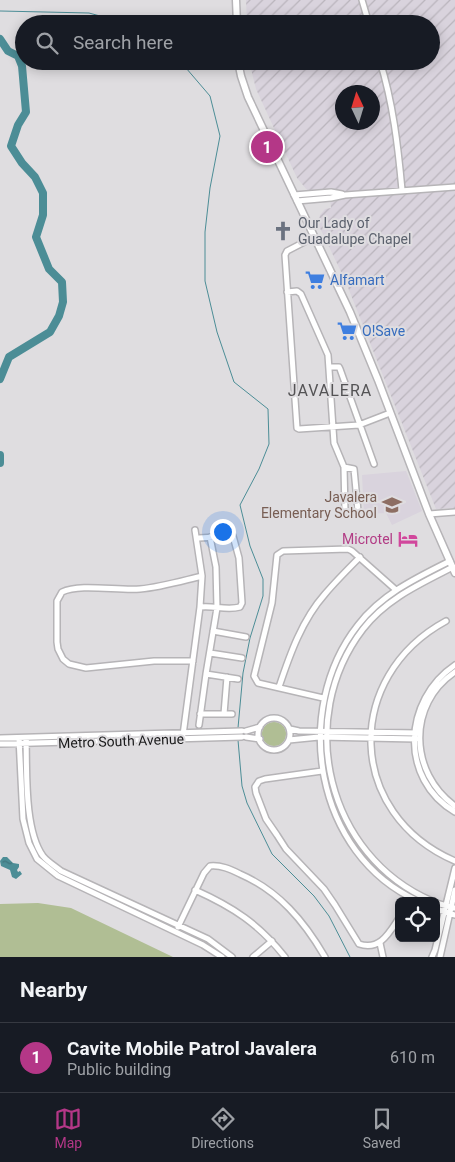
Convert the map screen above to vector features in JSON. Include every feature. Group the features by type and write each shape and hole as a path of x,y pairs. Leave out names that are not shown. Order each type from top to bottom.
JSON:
{"main road":[{"path":"236,0 237,15"},
{"path":"240,70 248,97 350,312 429,514 453,566"}],"street":[{"path":"362,0 366,15"},
{"path":"383,70 394,118 402,190"},
{"path":"296,198 331,198 345,195 455,186"},
{"path":"314,237 285,253 297,428 359,424 390,413"},
{"path":"287,292 297,291 301,294 327,352 334,442 344,467 345,511 358,511 354,469 344,467"},
{"path":"329,367 339,367 340,369 374,464"},
{"path":"429,514 455,512"},
{"path":"183,735 200,607 202,576 195,530"},
{"path":"199,538 233,536 239,558 241,579 241,606 234,609 217,608 209,605 200,607"},
{"path":"199,725 217,608 216,566 210,537"},
{"path":"323,698 258,683 254,676 272,603 277,555 282,551 343,548 352,551 360,557 396,590"},
{"path":"279,687 298,636 312,611 324,595 360,557"},
{"path":"407,897 376,872 360,856 336,817 322,771 319,734 323,698 335,662 345,642 374,607 411,580 453,566"},
{"path":"424,897 382,868 366,851 352,831 332,782 326,734 327,713 334,685 346,658 363,628 398,596 453,566"},
{"path":"192,661 154,661 86,668 69,664 63,659 58,649 57,600 62,592 75,588 140,589 202,576"},
{"path":"446,621 433,628 410,646 392,668 377,699 371,735 374,767 378,782 391,808 399,820 419,840 443,856 455,861"},
{"path":"213,631 246,637"},
{"path":"210,653 242,658"},
{"path":"455,666 434,683 427,694 419,711 417,736 417,764 427,786 442,803 455,812"},
{"path":"455,672 443,680 430,697 417,736 428,776 440,793 455,806"},
{"path":"206,674 238,679"},
{"path":"224,714 227,677"},
{"path":"200,714 232,714"},
{"name":"Metro South Avenue","path":"243,734 260,726 267,720 276,718 284,722 290,729 319,734 417,736"},
{"path":"260,726 260,739"},
{"path":"289,740 290,729"},
{"name":"Metro South Avenue","path":"0,744 19,741 243,734 260,739 264,746 274,750 284,746 289,740 319,734"},
{"name":"Metro South Avenue","path":"0,738 19,741"},
{"path":"19,741 23,819 28,843 37,859 58,876 203,944 222,957"},
{"path":"26,741 30,818 35,840 49,862 62,870 208,939 232,957"},
{"path":"322,771 261,780 255,787 266,818 286,849 324,889 359,944 364,946 380,943 395,924"},
{"path":"176,932 204,873 210,866 226,868 251,878 272,892 310,934 325,957"},
{"path":"432,957 450,910 455,868"},
{"path":"195,890 239,912 272,941 285,957"},
{"path":"440,957 455,890"},
{"path":"253,957 272,941"},
{"path":"380,943 383,957"}],"shaded area":[{"path":"246,0 455,0 455,508 436,509 345,280 318,224 320,215 325,209 331,208 329,190 307,190 297,178 256,89 251,70 440,70 440,15 247,15"},
{"name":"Javalera Elementary School","path":"406,471 422,511 392,525 386,513 364,514 362,475"}],"green space":[{"path":"274,722 283,725 286,734 283,743 274,746 265,743 262,734 265,725"},
{"path":"38,903 71,908 173,957 0,957 0,904"}],"water":[{"path":"3,857 7,857 13,863 19,864 17,870 22,874 16,879 12,877 10,870 1,866 0,861"}],"waterway":[{"path":"0,11 89,13 96,15"},
{"path":"0,39 8,51 15,54"},
{"path":"0,379 9,357 50,332 59,316 63,302 62,282 49,269 36,237 43,215 43,193 35,177 22,163 11,146 18,125 26,112 22,70"},
{"path":"188,70 210,96 220,136 210,188 205,232 205,281 217,332 234,382 268,409 269,444 259,469 240,505 250,546 263,579 263,596 250,638 243,673 238,728"},
{"path":"0,455 0,463"},
{"path":"238,740 242,786 247,803 272,854 314,896 329,916 350,957"}],"place":[{"name":"Cavite Mobile Patrol Javalera","path":"267,147"},
{"name":"Our Lady of Guadalupe Chapel","path":"283,231"},
{"name":"Alfamart","path":"315,280"},
{"name":"O!Save","path":"347,331"},
{"name":"Javalera Elementary School","path":"392,505"},
{"name":"Microtel","path":"408,539"}],"district":[{"name":"JAVALERA","path":"330,390"}]}
